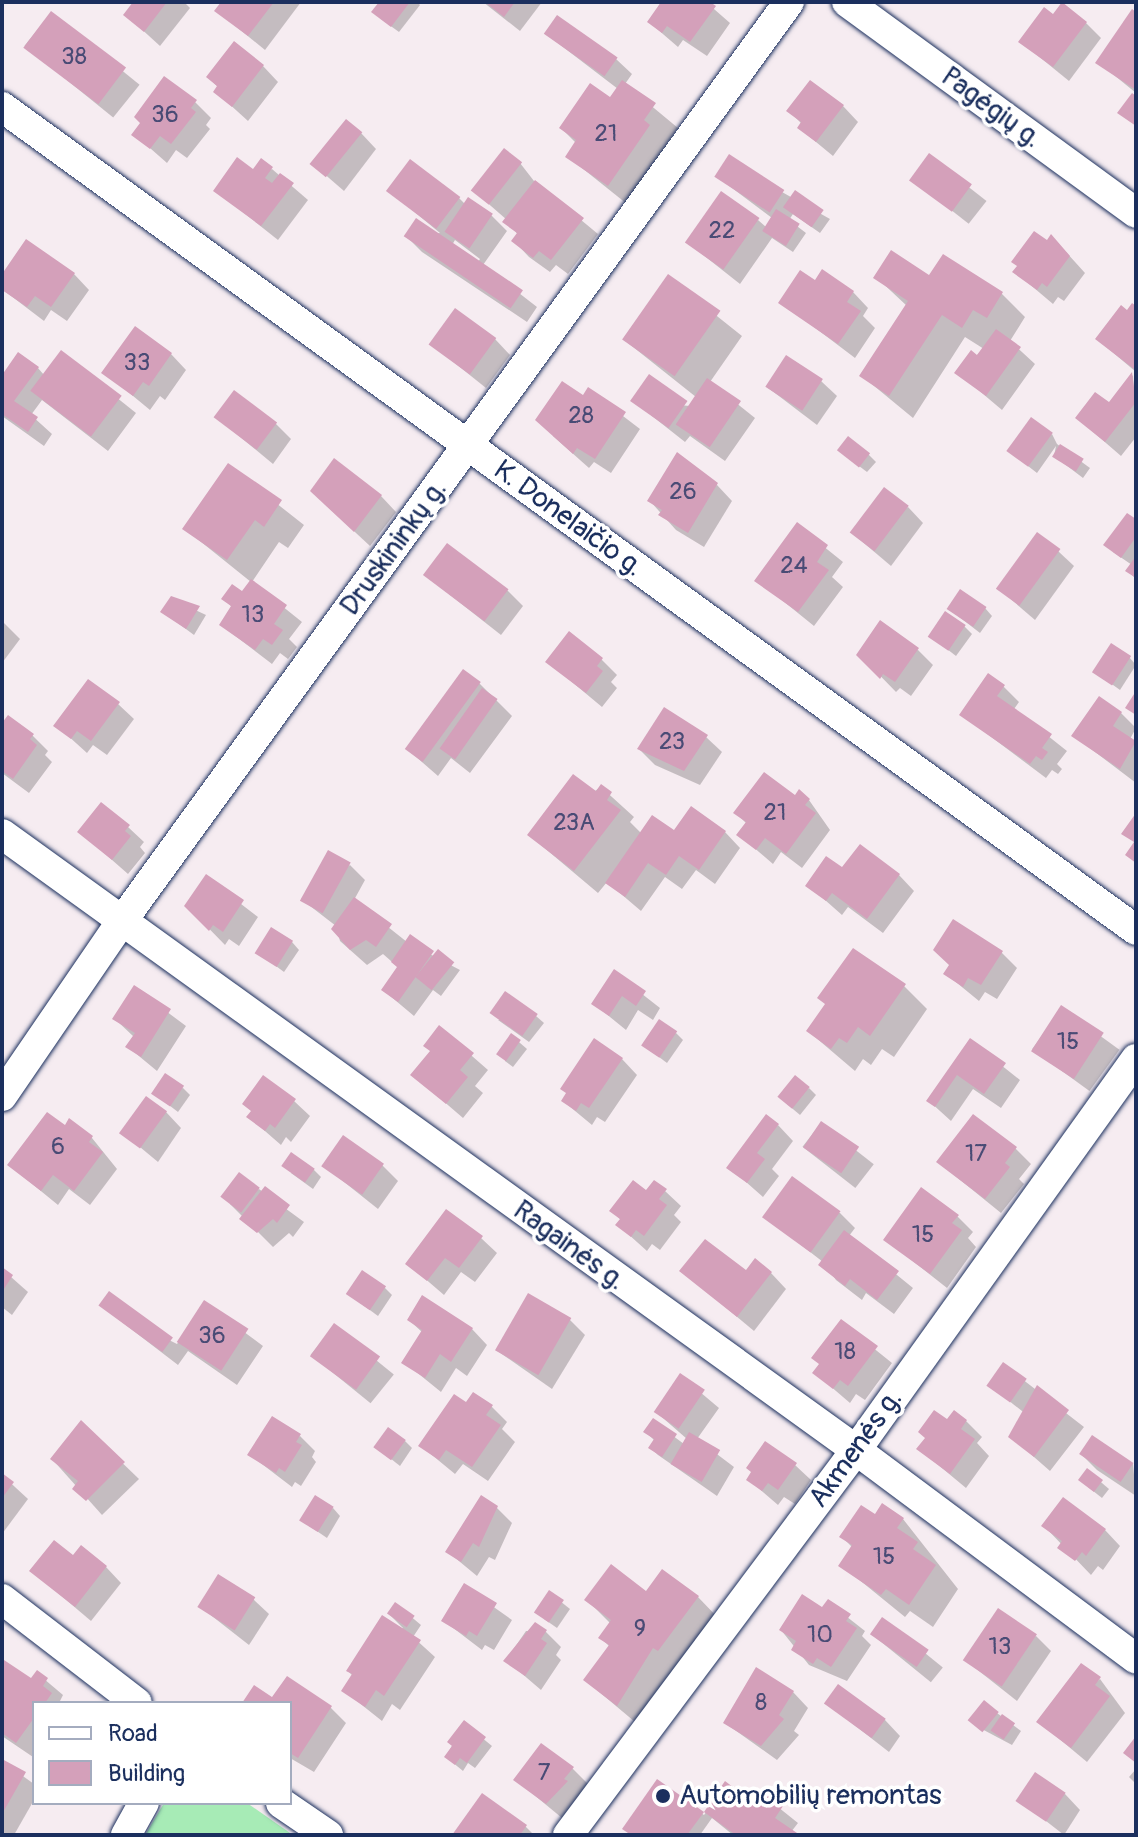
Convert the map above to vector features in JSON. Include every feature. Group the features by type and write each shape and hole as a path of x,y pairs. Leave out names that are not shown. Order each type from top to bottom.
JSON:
{"street":[{"name":"Druskininkų g.","path":"2,1096 122,921 789,2"},
{"name":"Pagėgių g.","path":"847,2 1136,213"},
{"name":"K. Donelaičio g.","path":"2,107 1136,930"},
{"name":"Ragainės g.","path":"2,834 856,1450 1136,1659"},
{"name":"Akmenės g.","path":"568,1835 856,1450 1136,1059"},
{"path":"2,1599 134,1701"},
{"path":"126,1835 143,1805"},
{"path":"284,1805 328,1835"}],"green space":[{"path":"163,1805 250,1805 293,1835 145,1835"}],"building":[{"path":"133,2 167,2 144,32 123,15"},
{"path":"221,2 274,2 248,36 214,11"},
{"path":"379,2 410,2 391,27 371,12"},
{"path":"485,2 515,2 504,17"},
{"path":"661,2 710,2 716,6 690,42 667,26 662,33 647,22"},
{"path":"1062,2 1087,22 1053,67 1018,42 1044,7 1053,14"},
{"path":"1132,9 1136,12 1136,90 1095,63"},
{"path":"51,11 126,68 98,104 23,48"},
{"path":"557,15 618,57 604,76 544,34"},
{"path":"234,41 264,65 232,107 213,92 217,86 206,77"},
{"path":"164,76 197,100 191,108 196,112 171,144 160,136 150,149 131,135 140,123 134,117"},
{"path":"622,80 656,103 644,120 650,125 608,186 565,157 576,140 559,128 590,83 610,97"},
{"path":"810,80 844,105 816,142 797,128 801,122 786,111"},
{"path":"1132,93 1136,96 1136,126 1117,113"},
{"path":"346,119 362,132 326,177 309,164"},
{"path":"504,148 522,162 489,205 471,191"},
{"path":"929,153 972,184 952,212 909,181"},
{"path":"729,154 784,190 770,213 714,177"},
{"path":"237,157 253,169 261,158 273,167 265,178 272,183 280,173 294,183 261,226 213,191"},
{"path":"410,159 460,197 436,229 386,191"},
{"path":"535,180 584,218 551,260 539,251 533,258 511,241 517,233 502,222"},
{"path":"795,190 824,210 812,227 783,207"},
{"path":"721,191 760,218 723,270 685,243"},
{"path":"468,197 493,214 469,249 445,232"},
{"path":"776,209 800,224 786,246 762,231"},
{"path":"416,218 523,290 511,308 404,236"},
{"path":"1034,231 1047,240 1051,234 1070,256 1047,287 1042,283 1037,290 1012,272 1017,266 1011,262"},
{"path":"26,239 75,273 51,307 35,296 27,307 2,290 2,274"},
{"path":"891,250 929,275 943,254 1003,292 987,318 973,310 962,328 942,315 889,396 859,376 908,301 873,278"},
{"path":"822,269 854,291 847,302 861,311 838,344 778,303 800,270 815,280"},
{"path":"668,274 720,311 675,376 622,340"},
{"path":"1132,303 1136,306 1134,369 1095,339 1121,305 1127,310"},
{"path":"455,308 496,338 470,374 429,344"},
{"path":"135,326 172,353 149,386 143,382 133,396 101,373"},
{"path":"996,329 1021,347 986,396 954,373 971,350 977,355"},
{"path":"61,350 122,396 91,436 30,391"},
{"path":"18,352 39,367 14,401 38,417 28,432 2,414 2,375"},
{"path":"786,355 823,379 802,411 765,387"},
{"path":"1132,372 1136,402 1105,442 1075,418 1095,392 1109,402"},
{"path":"649,374 688,401 669,428 630,401"},
{"path":"707,378 741,401 710,447 676,424"},
{"path":"562,381 583,395 588,387 626,412 595,459 577,448 573,454 535,420"},
{"path":"234,390 277,422 257,450 214,417"},
{"path":"1031,417 1053,433 1028,467 1006,451"},
{"path":"848,436 870,453 859,467 837,450"},
{"path":"1060,444 1084,459 1076,472 1052,457"},
{"path":"677,452 718,483 688,533 658,515 662,510 647,501"},
{"path":"334,458 382,495 354,532 310,491"},
{"path":"228,463 282,500 264,527 255,520 227,560 182,529"},
{"path":"884,487 909,506 874,551 850,533"},
{"path":"1127,513 1136,519 1136,537 1121,558 1103,545"},
{"path":"797,522 828,545 817,562 829,570 798,612 754,581"},
{"path":"1037,532 1060,549 1019,606 996,589"},
{"path":"447,543 508,589 484,621 423,575"},
{"path":"1136,556 1136,578 1125,571"},
{"path":"251,579 287,605 274,624 283,630 272,645 263,639 255,650 219,625 231,606 221,599 232,584 242,591"},
{"path":"960,589 987,607 973,627 947,609"},
{"path":"171,596 200,606 186,629 160,612"},
{"path":"945,611 966,625 948,651 928,637"},
{"path":"880,620 919,648 895,682 883,674 880,679 856,655"},
{"path":"569,631 603,658 597,666 603,671 586,693 545,662"},
{"path":"1111,643 1131,656 1112,685 1092,672"},
{"path":"463,669 481,682 423,762 405,749"},
{"path":"988,673 1005,685 997,696 1052,734 1042,748 1048,752 1042,760 1036,756 1030,764 959,715"},
{"path":"88,679 120,702 91,741 77,731 71,739 53,726"},
{"path":"482,688 498,699 455,760 440,749"},
{"path":"1136,691 1136,715 1125,708"},
{"path":"1099,696 1122,712 1113,726 1136,741 1120,769 1071,736"},
{"path":"664,707 708,735 684,771 637,749"},
{"path":"8,715 34,734 30,739 37,745 13,779 2,771 2,723"},
{"path":"764,772 795,795 799,789 810,799 805,805 816,813 786,854 765,838 756,850 736,835 746,822 733,813"},
{"path":"573,774 596,791 601,784 612,792 607,800 621,810 574,871 527,835"},
{"path":"101,802 130,825 125,831 131,836 112,860 77,832"},
{"path":"691,806 726,831 699,870 679,856 666,875 648,863 625,897 605,883 652,815 674,830"},
{"path":"1136,813 1136,863 1125,855 1134,842 1121,834"},
{"path":"860,844 900,874 867,919 832,893 826,901 805,886 826,856 842,867"},
{"path":"328,850 351,863 323,913 300,901"},
{"path":"206,874 244,900 223,932 213,925 209,931 184,906"},
{"path":"354,897 392,924 376,947 366,940 350,950 331,929"},
{"path":"953,919 1003,951 981,985 968,978 963,987 943,974 949,965 933,950"},
{"path":"271,927 293,941 277,967 255,953"},
{"path":"410,934 434,951 398,1002 381,990 397,967 391,962"},
{"path":"853,948 906,984 870,1036 858,1027 847,1043 839,1038 831,1049 806,1031 825,1004 817,998"},
{"path":"438,949 454,962 432,990 415,977"},
{"path":"614,969 646,991 636,1006 622,996 609,1016 591,1004"},
{"path":"134,985 171,1009 141,1057 125,1047 135,1033 112,1019"},
{"path":"505,991 538,1014 522,1036 490,1013"},
{"path":"1061,1005 1104,1033 1074,1079 1031,1051"},
{"path":"659,1019 677,1031 659,1058 641,1046"},
{"path":"439,1025 474,1053 460,1070 468,1077 446,1104 410,1075 430,1051 423,1046"},
{"path":"511,1033 521,1040 506,1061 496,1054"},
{"path":"594,1038 623,1058 589,1108 581,1103 576,1111 561,1101 566,1093 560,1089"},
{"path":"970,1038 1006,1063 984,1094 957,1075 935,1107 926,1101"},
{"path":"165,1073 184,1086 170,1107 151,1094"},
{"path":"263,1075 296,1099 275,1128 270,1124 265,1131 246,1117 251,1111 242,1104"},
{"path":"795,1075 810,1087 792,1109 777,1097"},
{"path":"146,1096 167,1111 140,1148 119,1133"},
{"path":"47,1112 65,1125 69,1118 93,1136 89,1142 103,1152 74,1191 53,1175 41,1191 7,1165"},
{"path":"766,1114 779,1124 757,1153 765,1159 747,1183 726,1168"},
{"path":"973,1114 1017,1147 1005,1163 1010,1167 985,1199 936,1162"},
{"path":"821,1121 859,1147 841,1173 803,1148"},
{"path":"343,1135 384,1164 362,1195 321,1166"},
{"path":"291,1152 315,1169 305,1183 281,1166"},
{"path":"239,1172 260,1188 241,1212 220,1197"},
{"path":"792,1176 841,1211 811,1253 762,1217"},
{"path":"633,1180 646,1190 654,1180 667,1189 659,1199 667,1205 644,1236 636,1230 631,1237 615,1225 620,1219 609,1211"},
{"path":"265,1186 290,1205 277,1223 273,1219 257,1233 239,1219"},
{"path":"921,1187 959,1215 952,1223 962,1230 930,1274 883,1240"},
{"path":"446,1209 483,1236 459,1268 445,1258 427,1281 405,1264"},
{"path":"844,1230 899,1271 877,1300 850,1279 845,1286 818,1265"},
{"path":"705,1239 746,1270 755,1258 772,1272 737,1317 679,1271"},
{"path":"2,1267 13,1275 2,1292"},
{"path":"362,1270 386,1286 370,1310 346,1294"},
{"path":"109,1291 173,1337 162,1352 98,1306"},
{"path":"528,1293 571,1318 538,1375 495,1350"},
{"path":"422,1295 473,1328 451,1362 440,1354 425,1378 401,1363 422,1330 407,1320"},
{"path":"204,1300 248,1329 221,1371 177,1342"},
{"path":"841,1319 878,1346 848,1386 840,1380 833,1389 812,1373 819,1364 811,1358"},
{"path":"334,1323 380,1357 356,1390 310,1356"},
{"path":"1003,1362 1027,1379 1010,1402 986,1386"},
{"path":"680,1373 705,1390 679,1429 654,1412"},
{"path":"1037,1385 1069,1410 1034,1457 1008,1437"},
{"path":"473,1392 493,1405 486,1415 501,1425 472,1467 446,1450 439,1460 418,1446 454,1394 466,1402"},
{"path":"934,1410 947,1419 954,1410 967,1420 961,1429 975,1439 950,1474 916,1449 925,1438 918,1432"},
{"path":"272,1416 301,1434 296,1442 302,1445 285,1472 279,1468 276,1473 247,1455"},
{"path":"653,1418 677,1434 662,1457 648,1448 654,1439 643,1432"},
{"path":"81,1420 125,1462 86,1501 72,1489 78,1481 50,1459"},
{"path":"388,1427 406,1440 391,1460 373,1447"},
{"path":"689,1432 720,1450 702,1482 670,1464"},
{"path":"1092,1435 1133,1463 1121,1482 1079,1454"},
{"path":"765,1441 797,1463 778,1490 768,1483 762,1491 746,1480 751,1472 746,1468"},
{"path":"1087,1468 1103,1480 1094,1492 1078,1480"},
{"path":"2,1473 14,1482 2,1498"},
{"path":"315,1495 334,1507 318,1532 299,1520"},
{"path":"481,1495 498,1506 479,1547 473,1543 461,1562 445,1552"},
{"path":"1063,1497 1106,1529 1086,1556 1082,1552 1075,1561 1057,1548 1062,1541 1041,1526"},
{"path":"882,1503 904,1518 897,1528 918,1542 913,1549 936,1565 909,1605 886,1589 881,1595 838,1566 852,1545 839,1537 861,1505 875,1514"},
{"path":"54,1540 73,1555 81,1545 107,1566 75,1607 29,1571"},
{"path":"611,1564 646,1591 662,1569 699,1596 658,1651 653,1648 617,1706 583,1680 609,1645 598,1638 611,1620 584,1600"},
{"path":"218,1574 255,1597 235,1630 197,1607"},
{"path":"464,1583 497,1603 477,1636 469,1631 466,1636 441,1621"},
{"path":"549,1590 564,1600 549,1622 534,1612"},
{"path":"802,1594 822,1607 828,1599 851,1614 846,1621 857,1628 831,1667 817,1658 813,1664 791,1650 796,1641 779,1630"},
{"path":"395,1602 415,1616 407,1627 387,1613"},
{"path":"998,1608 1037,1634 1002,1687 963,1660"},
{"path":"382,1615 421,1640 384,1696 376,1690 365,1707 341,1691 352,1674 346,1671"},
{"path":"882,1617 929,1650 917,1667 870,1634"},
{"path":"535,1622 547,1630 541,1639 547,1643 525,1676 503,1661"},
{"path":"4,1660 31,1678 37,1670 48,1678 43,1686 52,1693 46,1701 32,1701 32,1721 16,1743 2,1733"},
{"path":"1081,1663 1101,1677 1095,1685 1110,1696 1071,1748 1036,1722"},
{"path":"756,1667 794,1691 779,1715 784,1719 761,1746 723,1723"},
{"path":"287,1676 332,1706 298,1758 292,1754 292,1701 243,1701 254,1685 272,1697"},
{"path":"838,1684 886,1719 872,1738 824,1703"},
{"path":"984,1700 999,1712 982,1732 968,1720"},
{"path":"1002,1714 1015,1723 1004,1740 991,1730"},
{"path":"464,1720 486,1737 467,1763 460,1758 455,1765 444,1757 452,1746 447,1742"},
{"path":"1136,1736 1136,1763 1123,1753"},
{"path":"541,1743 574,1767 564,1779 568,1781 546,1804 513,1780"},
{"path":"2,1759 26,1772 2,1814"},
{"path":"1035,1772 1066,1793 1046,1822 1015,1801"},
{"name":"Automobilių remontas","path":"657,1779 704,1812 687,1835 631,1835 622,1829"},
{"path":"725,1781 750,1800 758,1788 783,1806 775,1818 800,1835 736,1835 704,1812"},
{"path":"482,1793 527,1825 520,1835 452,1835"}],"place":[{"name":"Automobilių remontas","path":"663,1796"}]}
